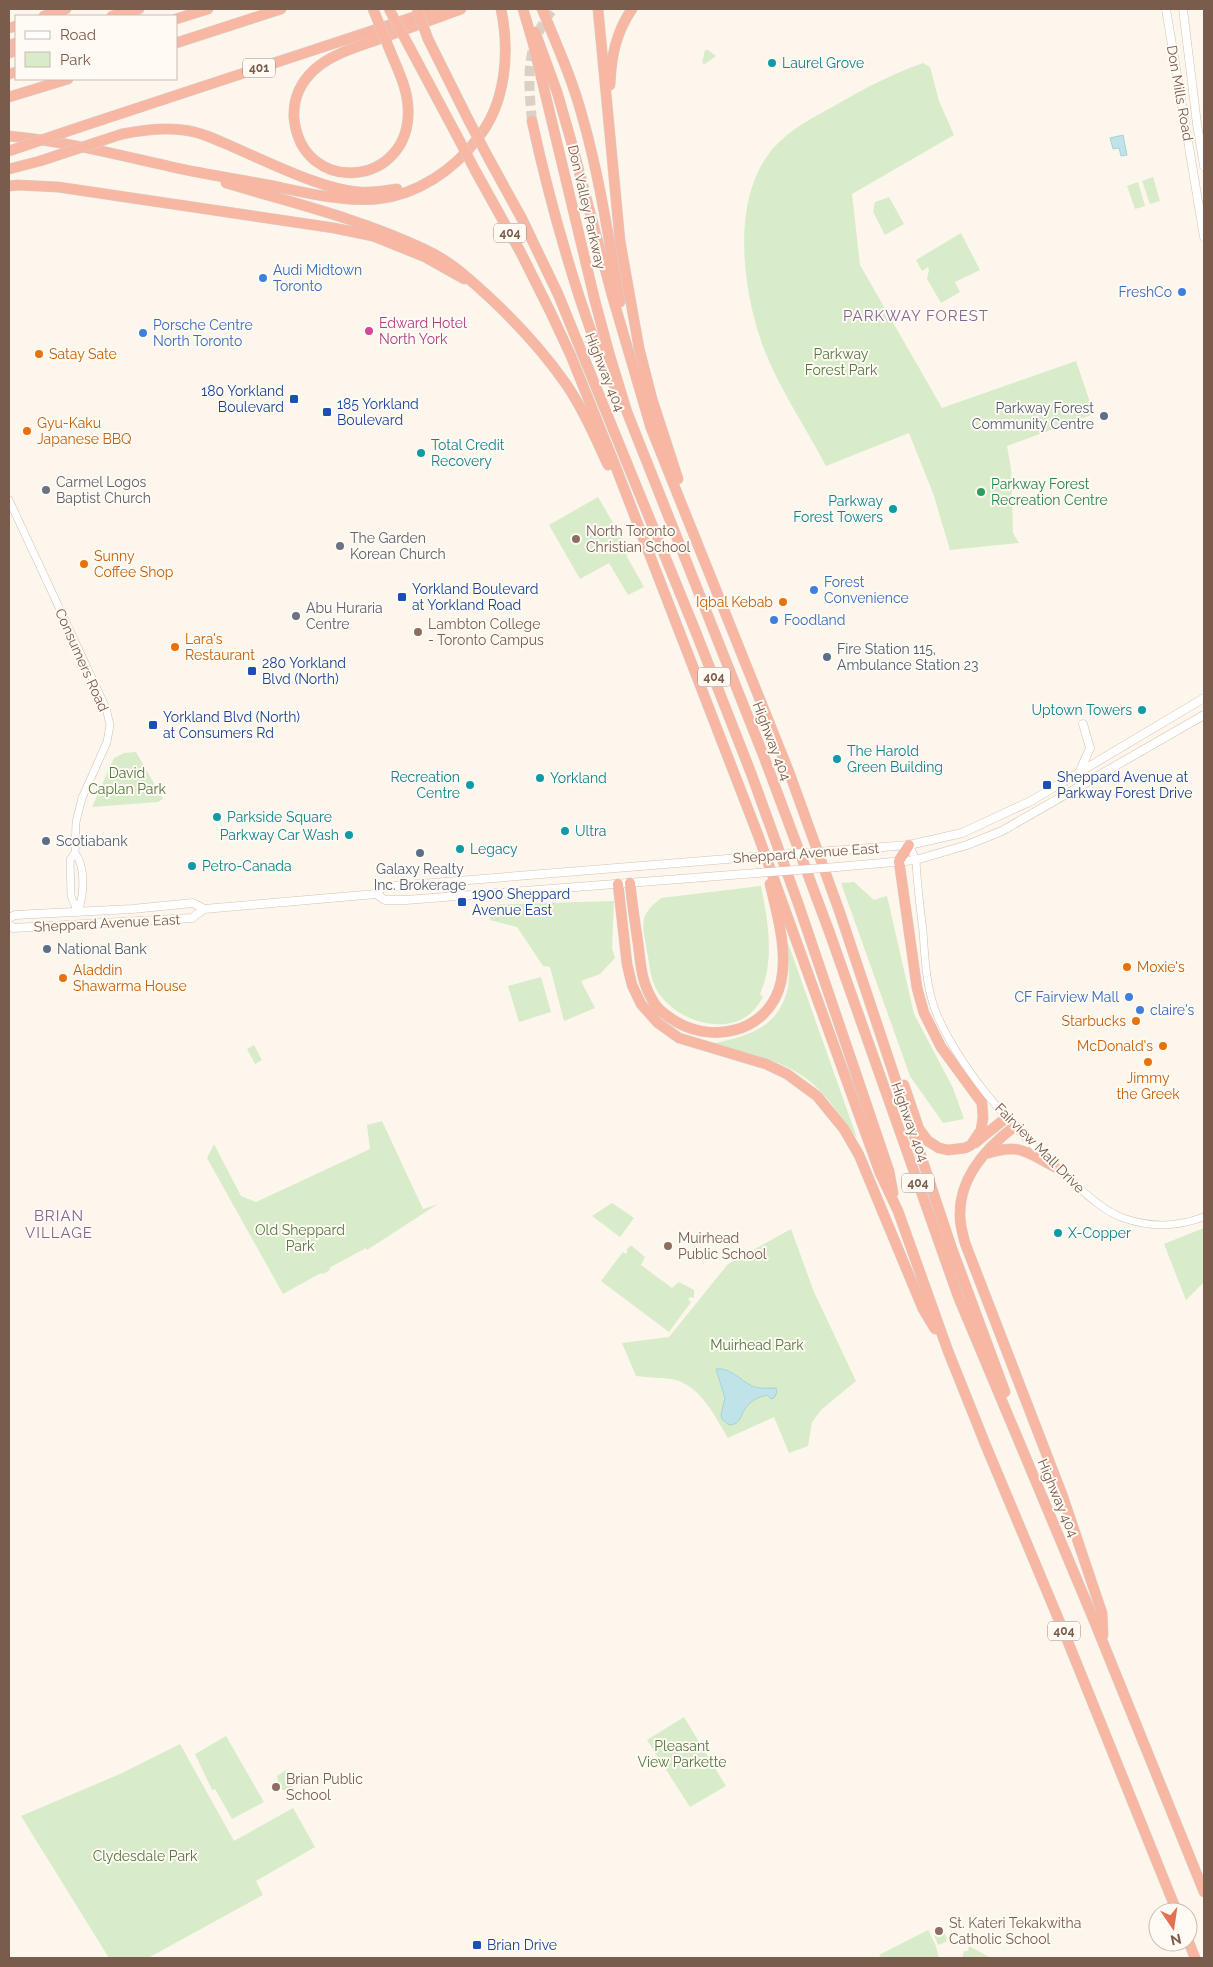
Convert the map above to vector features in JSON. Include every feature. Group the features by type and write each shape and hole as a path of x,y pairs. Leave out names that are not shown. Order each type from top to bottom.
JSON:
{"highway":[{"path":"47,15 66,9"},
{"path":"116,15 138,9"},
{"path":"119,15 138,9"},
{"path":"178,18 208,9"},
{"path":"178,42 281,9"},
{"path":"373,9 391,53 402,80 408,105 407,128 400,144 388,160 366,171 342,172 319,164 303,148 295,125 295,100 308,76 325,62 345,52 461,9"},
{"path":"389,9 410,48"},
{"path":"396,9 410,48"},
{"name":"Highway 404","path":"417,9 428,39 469,121 522,219 558,294 713,675 798,903 889,1171 898,1211"},
{"name":"401","path":"9,150 438,9"},
{"path":"523,9 540,41 557,92 628,352 651,428 789,772 840,913 952,1248 1010,1405 1014,1432"},
{"name":"Don Valley Parkway","path":"523,9 536,52 609,353 627,412"},
{"path":"542,9 571,79 593,155 628,352"},
{"path":"598,9 620,241 639,348 652,398 674,468 713,582"},
{"path":"610,133 610,80 613,52 620,30 632,9"},
{"path":"9,136 56,142 175,168 358,199 377,199 405,193 417,188 444,171 472,146 485,129 494,112 500,93 505,59 505,32 501,10"},
{"name":"Highway 404","path":"410,48 521,253 571,356 758,835 880,1173 898,1211 948,1351 1173,1902"},
{"path":"9,97 65,80"},
{"path":"532,121 553,213 564,250 605,368 627,412"},
{"path":"9,170 122,134 162,128 202,134 298,175 357,192 403,188 444,171"},
{"path":"175,168 365,223 426,249 456,267 525,331 567,385 585,417 640,533"},
{"path":"9,186 58,187 334,228 373,236 425,257 469,283 492,300"},
{"name":"Highway 404","path":"627,412 764,756 829,931 958,1296 1103,1643 1204,1892"},
{"path":"789,772 805,802 827,859 919,1129 928,1141 939,1148 948,1150 965,1148 983,1138 1007,1117"},
{"path":"630,883 640,969 644,984 654,1004 680,1025 702,1032 729,1032 743,1028 756,1020 768,1008 781,982 783,961 778,921 758,835"},
{"path":"909,845 899,861 917,988 924,1012 941,1047 982,1103 983,1118 980,1130 971,1145"},
{"path":"618,884 627,964 632,985 640,1004 658,1024 679,1038 766,1064 802,1084 823,1102 844,1129 859,1155 923,1309 948,1351"},
{"path":"1015,1126 998,1138 970,1173 961,1194 960,1218 965,1243 1064,1497 1102,1613 1103,1643"},
{"path":"984,1154 1007,1148 1019,1148 1055,1167"}],"main road":[{"name":"Don Mills Road","path":"1166,9 1204,237"},
{"name":"Don Mills Road","path":"1183,9 1204,166"},
{"name":"Sheppard Avenue East","path":"376,894 383,887 909,845 962,833 1032,801 1204,698"},
{"name":"Sheppard Avenue East","path":"9,925 14,928 192,918 204,909 376,894 386,900 406,900 916,860 967,845 1002,831 1204,715"},
{"path":"1080,771 1090,748 1082,724"},
{"name":"Sheppard Avenue East","path":"9,918 15,915 194,903 204,909"}],"street":[{"name":"Consumers Road","path":"9,500 109,718 110,726 107,742 82,798 76,822 75,853 70,860 71,896 78,912"},
{"name":"Fairview Mall Drive","path":"909,845 916,860 926,974 937,1015 955,1050 979,1083 1015,1126 1055,1167 1082,1191 1121,1218 1169,1226 1184,1224 1204,1216"},
{"name":"Consumers Road","path":"75,853 81,860 82,899 78,912"}],"green space":[{"path":"705,50 716,56 705,64 702,63"},
{"name":"Parkway Forest Park","path":"923,63 930,67 939,101 954,135 852,194 860,265 942,408 1076,361 1094,414 1007,446 1011,468 1013,533 1019,543 950,550 933,493 909,433 826,466 770,364 751,303 746,277 745,224 749,199 756,175 768,155 782,139 807,121 878,82"},
{"path":"1153,177 1160,201 1150,204 1142,181"},
{"path":"1138,182 1145,206 1135,209 1127,186"},
{"path":"889,197 904,224 885,235 873,212 875,202"},
{"path":"961,233 980,270 955,282 960,292 941,303 927,279 928,267 922,271 916,260"},
{"path":"598,497 630,552 626,555 644,587 628,595 609,563 580,579 549,525"},
{"name":"David Caplan Park","path":"136,752 163,799 158,802 92,807 114,758 124,753"},
{"path":"854,882 874,900 887,896 914,1014 953,1088 964,1119 943,1123 910,1076 841,883"},
{"path":"761,886 768,927 769,954 765,981 760,994 763,997 758,1005 743,1018 731,1023 703,1022 689,1018 677,1011 658,992 652,977 643,928 648,911 661,898"},
{"path":"614,901 612,948 615,958 600,974 581,981 595,1008 564,1021 550,967 543,966 517,927 490,920 488,905"},
{"path":"787,940 857,1138 834,1107 807,1079 773,1061 710,1044 749,1034 769,1021 777,1012 784,1001 788,987"},
{"path":"541,977 551,1012 519,1022 508,986"},
{"path":"254,1045 262,1060 255,1064 247,1049"},
{"name":"Old Sheppard Park","path":"382,1121 423,1209 438,1204 367,1250 366,1248 329,1268 330,1270 323,1274 321,1273 283,1294 207,1158 214,1144 241,1196 256,1202 370,1149 367,1125"},
{"path":"612,1203 634,1218 620,1237 592,1216"},
{"path":"1204,1228 1204,1282 1186,1300 1164,1244"},
{"name":"Muirhead Park","path":"791,1229 814,1292 856,1381 821,1410 812,1422 808,1446 789,1453 774,1417 728,1438 707,1404 693,1389 676,1380 636,1376 622,1343 669,1337 728,1264"},
{"path":"630,1246 645,1257 641,1265 672,1288 679,1282 694,1290 694,1298 688,1299 691,1302 669,1332 601,1281 623,1252 627,1254 627,1249"},
{"name":"Pleasant View Parkette","path":"684,1717 726,1786 690,1807 647,1740"},
{"path":"226,1736 264,1802 232,1819 215,1789 212,1790 195,1754"},
{"name":"Clydesdale Park","path":"180,1744 234,1841 293,1808 315,1847 256,1881 263,1895 148,1958 109,1958 21,1816 120,1774"},
{"path":"286,1770 295,1775 291,1792 280,1789 277,1776"},
{"path":"928,1930 936,1946 939,1958 882,1958 879,1955"},
{"path":"941,1931 944,1932 947,1939 946,1942 938,1945 934,1935"},
{"path":"969,1946 991,1958 962,1958 964,1951 968,1951"}],"water":[{"path":"1123,135 1127,155 1121,156 1119,148 1113,149 1110,138"},
{"path":"716,1369 726,1370 755,1387 776,1388 777,1392 774,1398 771,1399 767,1395 752,1401 745,1408 739,1421 729,1425 722,1419 721,1415 725,1398"}],"tunnel":[{"path":"532,121 530,62 537,35 553,9"}],"place":[{"name":"Laurel Grove","path":"772,63"},
{"name":"Audi Midtown Toronto","path":"263,278"},
{"name":"FreshCo","path":"1182,292"},
{"name":"Edward Hotel North York","path":"369,331"},
{"name":"Porsche Centre North Toronto","path":"143,333"},
{"name":"Satay Sate","path":"39,354"},
{"name":"180 Yorkland Boulevard","path":"294,399"},
{"name":"185 Yorkland Boulevard","path":"327,412"},
{"name":"Parkway Forest Community Centre","path":"1104,416"},
{"name":"Gyu-Kaku Japanese BBQ","path":"27,431"},
{"name":"Total Credit Recovery","path":"421,453"},
{"name":"Carmel Logos Baptist Church","path":"46,490"},
{"name":"Parkway Forest Recreation Centre","path":"981,492"},
{"name":"Parkway Forest Towers","path":"893,509"},
{"name":"North Toronto Christian School","path":"576,539"},
{"name":"The Garden Korean Church","path":"340,546"},
{"name":"Sunny Coffee Shop","path":"84,564"},
{"name":"Forest Convenience","path":"814,590"},
{"name":"Yorkland Boulevard at Yorkland Road","path":"402,597"},
{"name":"Iqbal Kebab","path":"783,602"},
{"name":"Abu Huraria Centre","path":"296,616"},
{"name":"Foodland","path":"774,620"},
{"name":"Lambton College - Toronto Campus","path":"418,632"},
{"name":"Lara's Restaurant","path":"175,647"},
{"name":"Fire Station 115, Ambulance Station 23","path":"827,657"},
{"name":"280 Yorkland Blvd (North)","path":"252,671"},
{"name":"Uptown Towers","path":"1142,710"},
{"name":"Yorkland Blvd (North) at Consumers Rd","path":"153,725"},
{"name":"The Harold Green Building","path":"837,759"},
{"name":"Yorkland","path":"540,778"},
{"name":"Recreation Centre","path":"470,785"},
{"name":"Sheppard Avenue at Parkway Forest Drive","path":"1047,785"},
{"name":"Parkside Square","path":"217,817"},
{"name":"Ultra","path":"565,831"},
{"name":"Parkway Car Wash","path":"349,835"},
{"name":"Scotiabank","path":"46,841"},
{"name":"Legacy","path":"460,849"},
{"name":"Galaxy Realty Inc. Brokerage","path":"420,853"},
{"name":"Petro-Canada","path":"192,866"},
{"name":"1900 Sheppard Avenue East","path":"462,902"},
{"name":"National Bank","path":"47,949"},
{"name":"Moxie's","path":"1127,967"},
{"name":"Aladdin Shawarma House","path":"63,978"},
{"name":"CF Fairview Mall","path":"1129,997"},
{"name":"claire's","path":"1140,1010"},
{"name":"Starbucks","path":"1136,1021"},
{"name":"McDonald's","path":"1163,1046"},
{"name":"Jimmy the Greek","path":"1148,1062"},
{"name":"X-Copper","path":"1058,1233"},
{"name":"Muirhead Public School","path":"668,1246"},
{"name":"Brian Public School","path":"276,1787"},
{"name":"St. Kateri Tekakwitha Catholic School","path":"939,1931"},
{"name":"Brian Drive","path":"477,1945"}],"district":[{"name":"PARKWAY FOREST","path":"916,316"},
{"name":"BRIAN VILLAGE","path":"59,1224"}]}
